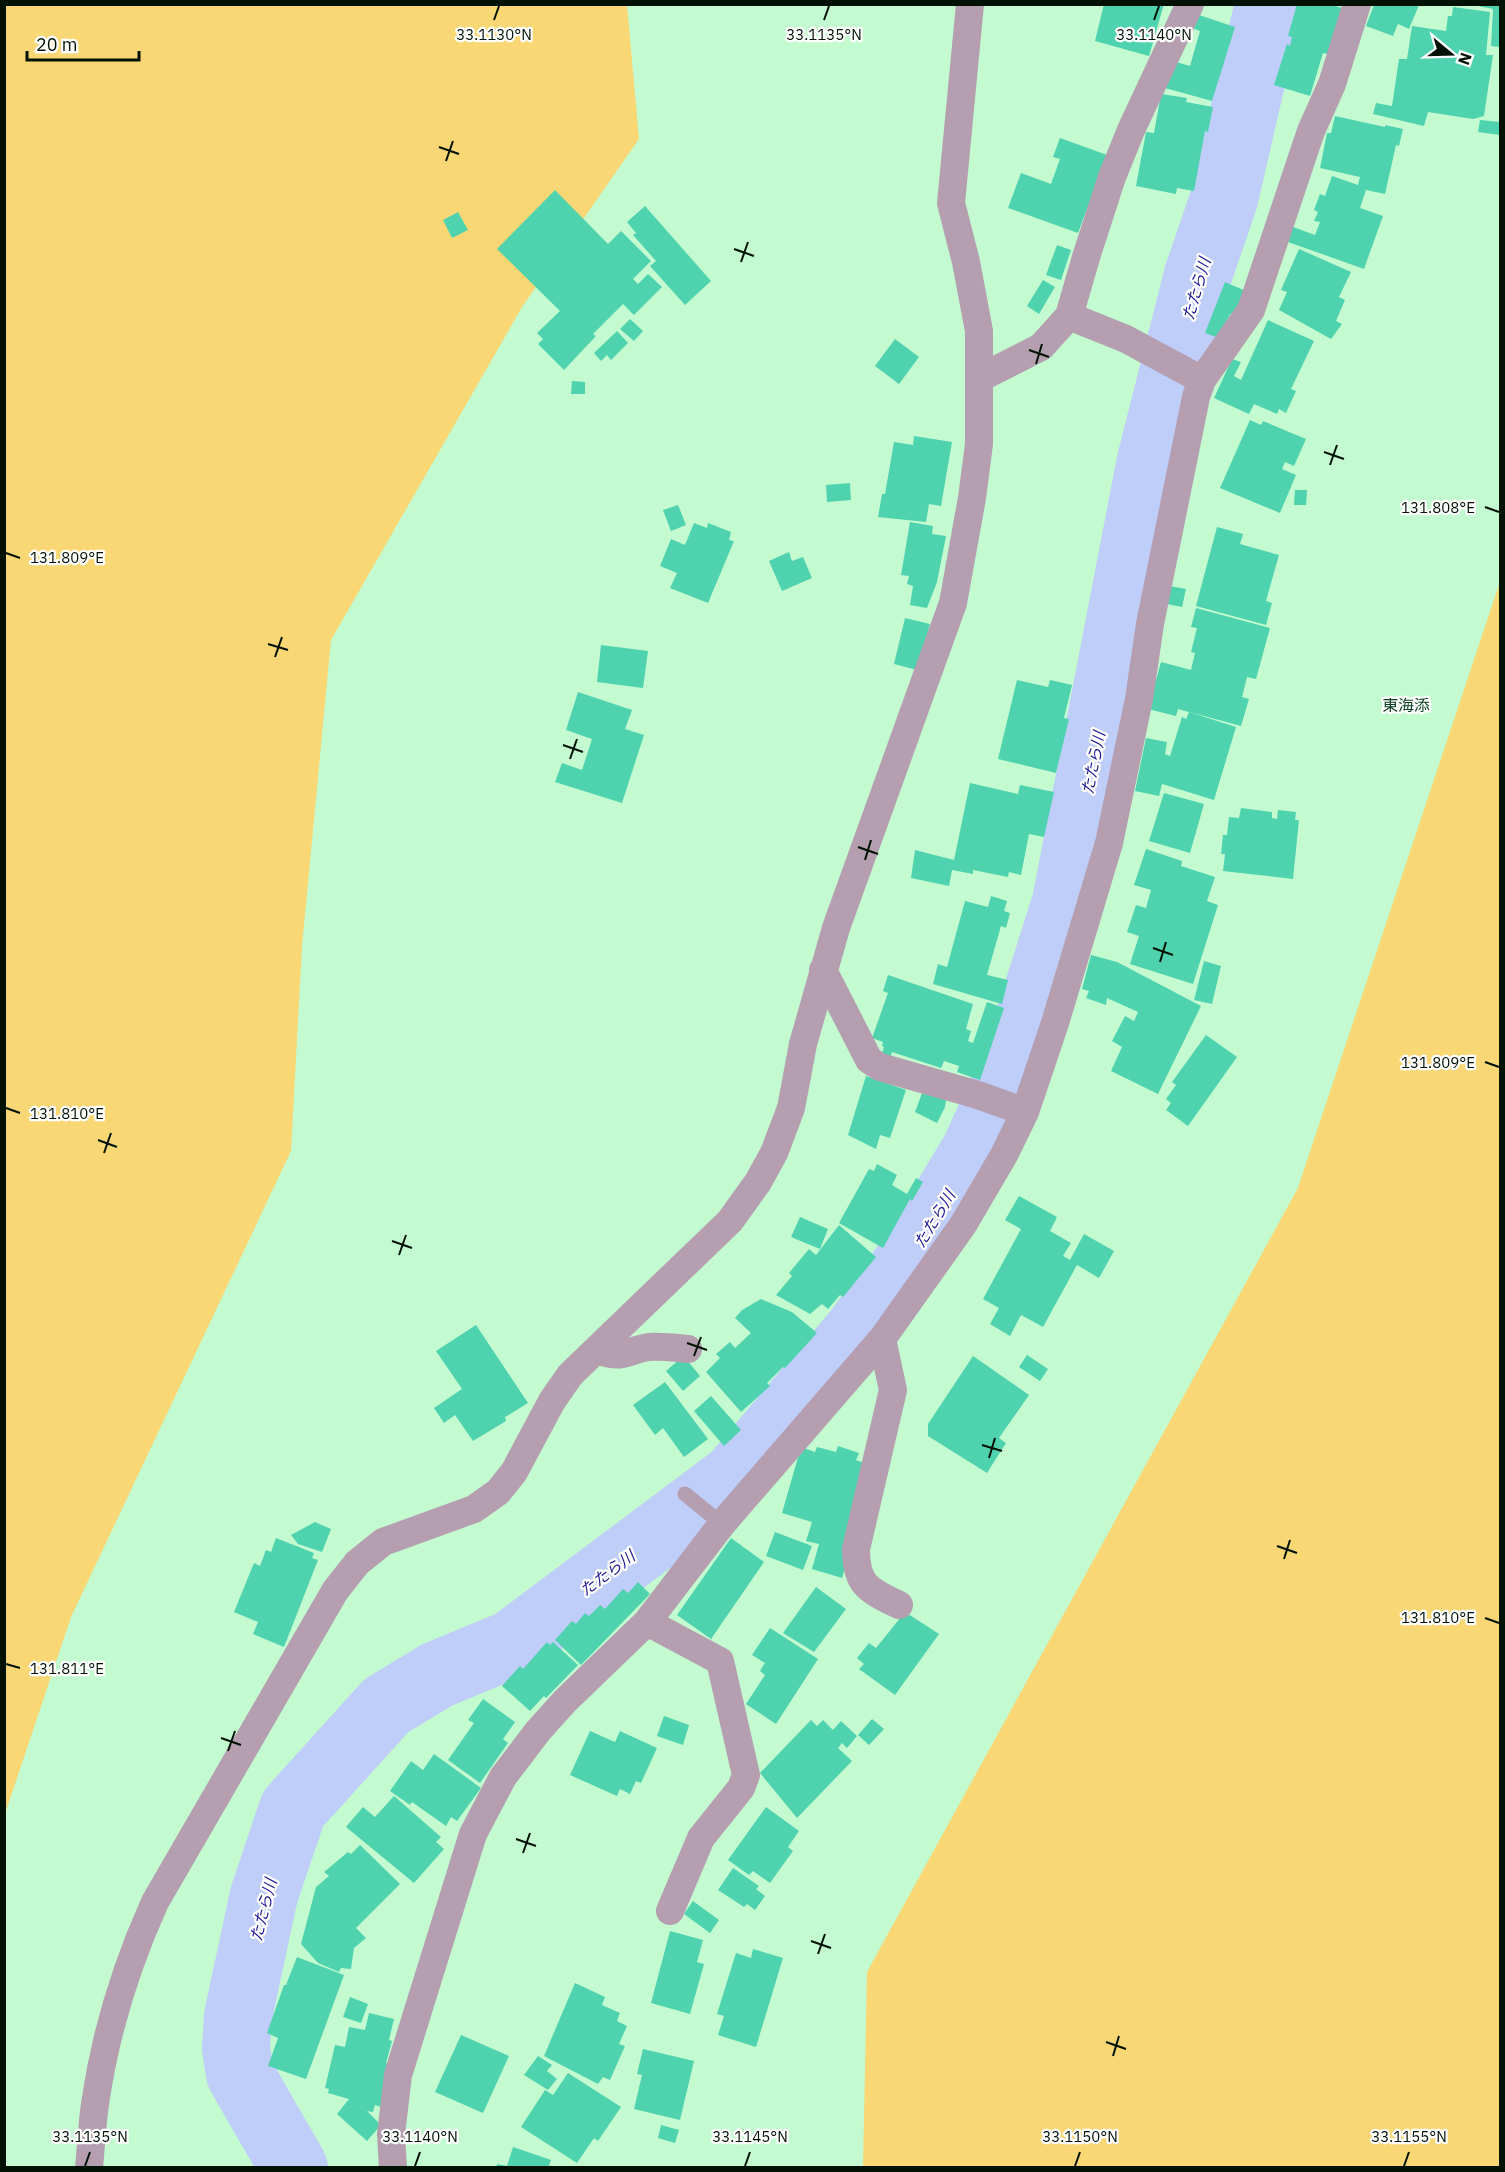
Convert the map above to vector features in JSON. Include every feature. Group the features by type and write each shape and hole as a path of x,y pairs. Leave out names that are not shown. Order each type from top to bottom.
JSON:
{"street":[{"path":"89,2168 95,2103 107,2041 135,1946 155,1902 335,1592 357,1563 383,1542 474,1509 498,1492 514,1472 552,1401 570,1375 730,1221 758,1182 774,1153 791,1108 803,1044 836,928 953,603 970,508 980,444 979,332 966,262 951,203 970,4"},
{"path":"980,378 1041,347 1069,316 1112,177 1140,110 1190,4"},
{"path":"393,2168 391,2134 398,2075 473,1834 503,1777 538,1731 565,1701 647,1622 718,1521 882,1339 975,1207 1004,1155 1055,1023 1109,843 1139,699 1150,624 1198,379 1251,310 1311,130 1332,84 1357,4"},
{"path":"1069,316 1126,339 1198,379"},
{"path":"824,970 869,1060 880,1067 978,1095 1020,1110"},
{"path":"882,1339 893,1390 856,1549 856,1567 862,1581 875,1593 899,1605"},
{"path":"597,1350 612,1356 624,1356 649,1347 688,1349"},
{"path":"647,1622 720,1661 746,1775 741,1788 701,1838 670,1911"}],"lane":[{"path":"685,1494 718,1521"}],"shaded area":[{"path":"5,5 627,5 639,139 522,307 331,640 302,946 291,1151 71,1617 5,1814"},
{"path":"1500,582 1500,2167 863,2167 867,1972 1298,1188"}],"building":[{"path":"1104,4 1164,4 1149,56 1095,41"},
{"path":"1297,4 1329,4 1342,8 1328,54 1323,53 1310,96 1274,85 1287,44 1290,46 1292,37 1288,36"},
{"path":"1468,4 1500,4 1500,47 1491,46 1493,9"},
{"path":"1374,5 1419,5 1409,29 1398,24 1393,36 1366,26"},
{"path":"1453,7 1490,12 1486,55 1493,55 1484,116 1473,119 1428,112 1424,126 1373,114 1376,103 1392,106 1399,59 1407,59 1412,26 1446,31 1448,16 1452,16"},
{"path":"1196,14 1235,27 1212,101 1165,88 1173,61 1190,66 1200,31 1192,28"},
{"path":"1161,94 1187,98 1186,102 1213,107 1208,132 1205,131 1194,191 1177,188 1176,194 1136,186 1146,132 1154,133"},
{"path":"1335,116 1403,129 1399,146 1396,145 1385,194 1366,190 1360,208 1383,216 1364,269 1288,242 1293,227 1315,235 1320,222 1314,221 1318,212 1314,210 1320,194 1325,196 1332,176 1358,185 1360,177 1320,168 1327,133 1331,133"},
{"path":"1480,120 1500,122 1500,135 1478,132"},
{"path":"1060,138 1107,155 1078,233 1008,208 1021,173 1051,184 1060,159 1053,157"},
{"path":"555,190 608,244 621,231 651,261 633,279 638,284 648,274 662,287 634,315 623,304 593,334 596,336 564,370 538,344 543,339 537,333 560,311 497,249"},
{"path":"645,206 711,281 685,305 650,266 656,261 633,235 636,233 627,222"},
{"path":"458,212 468,230 452,238 443,220"},
{"path":"1057,245 1071,250 1061,280 1046,275"},
{"path":"1299,249 1351,272 1339,297 1345,300 1336,321 1342,324 1331,339 1279,310 1287,292 1281,290"},
{"path":"1043,280 1055,287 1039,314 1027,306"},
{"path":"1225,282 1246,291 1234,316 1230,314 1219,338 1205,333"},
{"path":"630,319 643,331 634,341 620,329"},
{"path":"1268,320 1314,341 1291,389 1296,391 1286,413 1279,409 1277,414 1254,404 1249,414 1214,398 1232,359 1241,362 1234,376 1241,380"},
{"path":"617,331 628,343 611,360 607,355 601,361 594,353"},
{"path":"895,339 919,357 899,384 875,366"},
{"path":"572,381 585,382 585,394 571,394"},
{"path":"1250,420 1261,425 1263,421 1306,439 1294,466 1285,462 1282,469 1296,475 1280,513 1220,488"},
{"path":"914,436 952,442 941,506 929,504 926,522 878,517 882,494 885,494 894,442 913,445"},
{"path":"850,483 851,500 827,502 826,485"},
{"path":"1295,490 1307,490 1306,505 1294,505"},
{"path":"678,505 686,525 671,531 663,510"},
{"path":"910,522 933,526 932,534 946,536 937,582 927,608 910,605 913,586 907,584 909,576 901,575"},
{"path":"694,523 707,528 708,523 731,532 729,540 734,541 708,603 670,588 677,573 660,566 671,539 685,545"},
{"path":"1217,527 1243,534 1240,544 1279,555 1266,601 1272,603 1266,625 1196,606"},
{"path":"789,552 792,561 803,557 812,578 782,591 769,561"},
{"path":"1170,586 1186,589 1182,607 1167,604"},
{"path":"1196,608 1270,628 1256,679 1247,677 1242,697 1249,699 1241,726 1178,709 1176,716 1148,709 1161,662 1191,670 1195,653 1191,652 1197,628 1191,627"},
{"path":"905,618 930,624 917,670 894,664"},
{"path":"601,645 648,651 643,688 597,682"},
{"path":"1017,680 1048,687 1050,680 1072,685 1064,718 1069,719 1056,773 998,759"},
{"path":"578,692 632,710 625,729 644,735 622,803 555,782 562,763 582,770 592,739 566,730"},
{"path":"1189,712 1236,727 1214,800 1162,784 1159,796 1135,791 1146,738 1167,742 1165,754 1170,756 1182,717 1186,719"},
{"path":"970,783 1018,794 1020,785 1054,792 1044,837 1029,834 1021,875 1009,872 1008,877 973,870 973,874 952,870 949,886 911,878 915,850 954,860"},
{"path":"1164,793 1204,804 1190,853 1149,841"},
{"path":"1241,808 1272,812 1272,818 1277,819 1278,810 1296,812 1295,820 1299,820 1293,879 1223,871 1225,854 1221,854 1223,835 1227,835 1229,817 1239,818"},
{"path":"1146,849 1182,861 1181,866 1215,877 1207,901 1218,905 1193,984 1130,964 1139,936 1127,932 1136,905 1146,908 1151,890 1134,885"},
{"path":"991,896 1007,901 1004,911 1010,913 1006,928 1001,926 987,975 1008,980 1002,1004 933,984 938,964 947,967 965,901 988,907"},
{"path":"1091,955 1117,962 1201,1006 1158,1094 1111,1071 1122,1047 1112,1041 1125,1016 1134,1021 1138,1012 1107,998 1106,1005 1086,998 1089,991 1082,989"},
{"path":"1204,961 1221,966 1212,1004 1194,1000"},
{"path":"888,975 973,1004 966,1029 971,1031 968,1041 973,1043 987,1002 1004,1008 980,1080 957,1072 959,1066 944,1061 941,1068 892,1052 890,1059 881,1056 883,1042 872,1038 888,993 883,991"},
{"path":"1206,1035 1237,1057 1188,1126 1166,1110 1171,1103 1166,1099 1176,1085 1172,1082"},
{"path":"866,1076 906,1090 890,1138 880,1135 876,1149 848,1135"},
{"path":"924,1088 946,1100 937,1123 915,1112"},
{"path":"877,1164 897,1175 892,1185 907,1194 916,1178 923,1182 912,1201 910,1199 883,1248 839,1223 869,1169 874,1171"},
{"path":"1019,1196 1057,1217 1050,1231 1071,1243 1063,1256 1070,1260 1084,1234 1114,1251 1099,1278 1077,1265 1043,1327 1021,1315 1010,1336 990,1324 999,1308 983,1299 1021,1229 1005,1220"},
{"path":"800,1217 828,1229 820,1249 791,1237"},
{"path":"839,1225 876,1257 843,1297 840,1295 828,1309 822,1304 810,1314 776,1295 792,1276 789,1273 809,1249 816,1255"},
{"path":"761,1299 792,1312 817,1333 785,1368 783,1367 767,1383 770,1386 741,1412 706,1372 720,1358 716,1354 730,1342 735,1348 751,1333 735,1318 742,1310"},
{"path":"476,1325 528,1403 505,1417 506,1421 473,1441 455,1415 444,1423 434,1408 462,1389 436,1351"},
{"path":"1027,1355 1048,1369 1040,1381 1019,1367"},
{"path":"973,1356 1029,1395 999,1438 1006,1443 987,1473 928,1436 928,1424"},
{"path":"680,1359 687,1360 700,1376 683,1391 666,1371"},
{"path":"665,1382 708,1439 684,1457 663,1428 655,1435 633,1405"},
{"path":"711,1396 741,1430 724,1446 694,1411"},
{"path":"838,1446 859,1453 856,1460 865,1463 851,1549 842,1578 812,1569 819,1544 806,1541 812,1522 782,1513 801,1447 815,1452 817,1447 836,1452"},
{"path":"315,1522 331,1529 322,1552 298,1544 291,1535"},
{"path":"775,1532 812,1546 803,1570 766,1556"},
{"path":"276,1538 314,1553 312,1558 318,1560 284,1647 253,1634 258,1622 234,1612 254,1563 260,1566 266,1550 271,1552"},
{"path":"731,1538 764,1562 711,1639 677,1615"},
{"path":"638,1582 650,1594 581,1665 555,1640 572,1621 576,1624 585,1613 589,1616 600,1605 605,1609 623,1589 628,1593"},
{"path":"816,1587 846,1609 814,1652 783,1633"},
{"path":"905,1612 939,1634 895,1695 859,1669 864,1664 857,1658 869,1643 876,1648"},
{"path":"770,1628 818,1659 776,1724 746,1704 765,1675 760,1671 765,1663 752,1655"},
{"path":"547,1642 550,1645 553,1642 578,1665 530,1711 502,1686 520,1666 523,1669"},
{"path":"483,1699 515,1722 503,1739 508,1743 480,1783 448,1760 474,1723 468,1720"},
{"path":"664,1716 689,1725 683,1745 657,1736"},
{"path":"872,1719 884,1729 869,1745 858,1735"},
{"path":"811,1720 817,1726 823,1720 833,1730 841,1721 857,1736 847,1748 842,1743 838,1748 852,1761 797,1818 760,1773"},
{"path":"590,1731 615,1742 620,1731 657,1748 641,1783 636,1781 630,1794 620,1789 617,1796 570,1775"},
{"path":"434,1754 481,1788 457,1821 451,1817 446,1826 412,1802 410,1805 390,1791 411,1761 423,1770"},
{"path":"394,1796 441,1837 436,1842 444,1849 414,1883 346,1827 363,1807 375,1817"},
{"path":"766,1807 799,1831 788,1847 793,1851 770,1883 753,1871 749,1875 728,1860"},
{"path":"360,1845 400,1884 356,1928 366,1938 354,1948 351,1969 341,1968 339,1972 318,1963 301,1944 316,1887 329,1876 324,1872 348,1852 351,1854"},
{"path":"733,1868 759,1886 756,1889 765,1896 755,1910 747,1904 744,1907 718,1890"},
{"path":"693,1901 719,1920 710,1933 684,1914"},
{"path":"670,1931 703,1940 697,1962 704,1964 690,2014 651,2003"},
{"path":"753,1949 783,1958 756,2047 718,2035 724,2016 717,2014 736,1953 751,1958"},
{"path":"297,1957 344,1975 306,2079 268,2066 278,2038 267,2033 284,1985 286,1985"},
{"path":"575,1983 605,1997 602,2005 620,2013 617,2021 627,2026 619,2044 625,2046 610,2080 603,2077 598,2084 544,2056"},
{"path":"350,1997 368,2004 361,2023 343,2017"},
{"path":"369,2013 394,2019 389,2040 392,2041 386,2063 390,2064 381,2107 375,2105 373,2112 367,2111 381,2125 367,2141 337,2114 349,2099 328,2093 329,2089 325,2088 335,2045 345,2047 349,2027 365,2030"},
{"path":"461,2035 509,2056 483,2113 435,2092"},
{"path":"643,2049 694,2061 680,2120 634,2109 642,2075 637,2074"},
{"path":"538,2056 552,2065 547,2071 557,2079 548,2090 524,2075"},
{"path":"568,2073 621,2107 598,2141 594,2138 577,2163 521,2127 545,2090 553,2095"},
{"path":"661,2125 679,2130 675,2143 658,2138"},
{"path":"513,2147 551,2160 548,2168 496,2168 497,2164 507,2166"}],"waterway":[{"name":"たたら川","path":"294,2168 240,2074 236,2048 238,2016 264,1895 293,1809 386,1706 437,1675 512,1644 735,1477 859,1330 908,1262 975,1151 1015,1063 1066,902 1151,460 1198,275 1224,199 1269,4"}],"district":[{"name":"東海添","path":"1406,705"}]}
